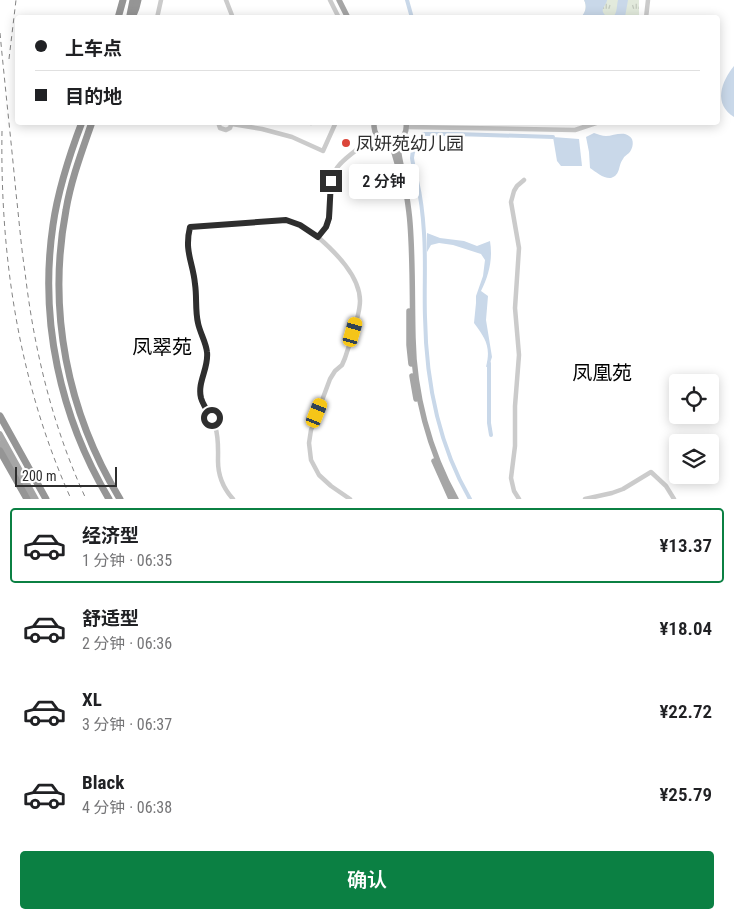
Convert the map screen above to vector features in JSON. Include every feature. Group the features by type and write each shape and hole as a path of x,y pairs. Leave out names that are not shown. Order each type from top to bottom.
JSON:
{"highway":[{"path":"118,15 121,0"},
{"path":"130,15 133,0"},
{"path":"132,15 138,0"},
{"path":"81,125 64,174 53,225 50,248 50,319 61,382 73,423 95,476 109,499"},
{"path":"91,125 71,184 66,210 59,262 59,310 63,344 75,400 93,447 120,499"},
{"path":"0,416 46,499"},
{"path":"0,451 26,499"}],"main road":[{"path":"339,0 346,15"},
{"path":"343,0 350,15"},
{"path":"373,125 376,136 387,143 395,154 405,207 409,276 409,345 415,394 429,446 451,499"},
{"path":"387,143 394,143 400,140 404,135 406,125"},
{"path":"400,140 399,150 406,188 411,236 413,339 416,377 429,433 440,466 456,499"},
{"path":"0,434 36,499"},
{"path":"0,443 31,499"}],"street":[{"path":"158,15 161,0"},
{"path":"226,0 232,15"},
{"path":"646,15 648,0"},
{"path":"330,1 337,15"},
{"path":"219,125 224,130 228,130 231,125"},
{"path":"242,125 292,137 323,152 335,125"},
{"path":"406,125 575,130 590,125"},
{"path":"575,125 575,130"},
{"path":"318,237 326,227 329,218 331,181 335,170 342,162 376,136"},
{"path":"519,499 510,478 515,446 515,406 519,355 515,294 519,248 512,202 514,191 524,180"},
{"path":"232,499 219,474 218,442 215,426 201,398 201,384 208,361 198,323 195,282 188,254 187,241 190,227 286,220 300,225 318,237 332,250 351,274 357,285 360,297 359,309 344,362 330,379 310,430 309,443 311,460 319,475 350,499"},
{"path":"586,499 623,489 651,472 666,486 674,499"}],"green space":[{"path":"584,0 639,0 639,15 583,15 586,4"}],"water":[{"path":"584,0 607,0 603,10 605,15 582,15 586,9"},
{"path":"618,0 628,0 625,15 615,15"},
{"path":"734,66 734,117 723,106 721,93 729,72"},
{"path":"594,133 606,136 624,134 632,139 632,147 621,161 618,172 614,177 608,178 590,168 586,137"},
{"path":"553,137 579,139 582,166 561,166 557,161"},
{"path":"427,233 440,238 464,241 477,246 490,241 490,267 481,291 488,296 486,320 492,357 489,366 486,367 488,349 482,334 474,323 476,296 483,276 485,260 481,254 453,245 439,243 431,245 427,252"}],"waterway":[{"path":"407,0 411,15"},
{"path":"470,499 459,478 442,434 431,388 426,341 424,227 412,155 423,134 553,137"},
{"path":"489,363 489,423 491,435"}],"railway":[{"path":"9,59 16,0"},
{"path":"0,33 21,242 34,330 46,388 64,445 86,499"},
{"path":"2,131 2,179 5,226 9,273 16,319 38,410 53,455 71,499"}],"place":[{"name":"凤妍苑幼儿园","path":"346,143"}],"district":[{"name":"凤翠苑","path":"162,347"},
{"name":"凤凰苑","path":"602,373"}],"route":[{"path":"212,418 204,405 200,391 208,361 205,343 198,323 194,275 187,248 190,227 286,220 300,225 318,237 326,227 329,218 331,181"}]}
